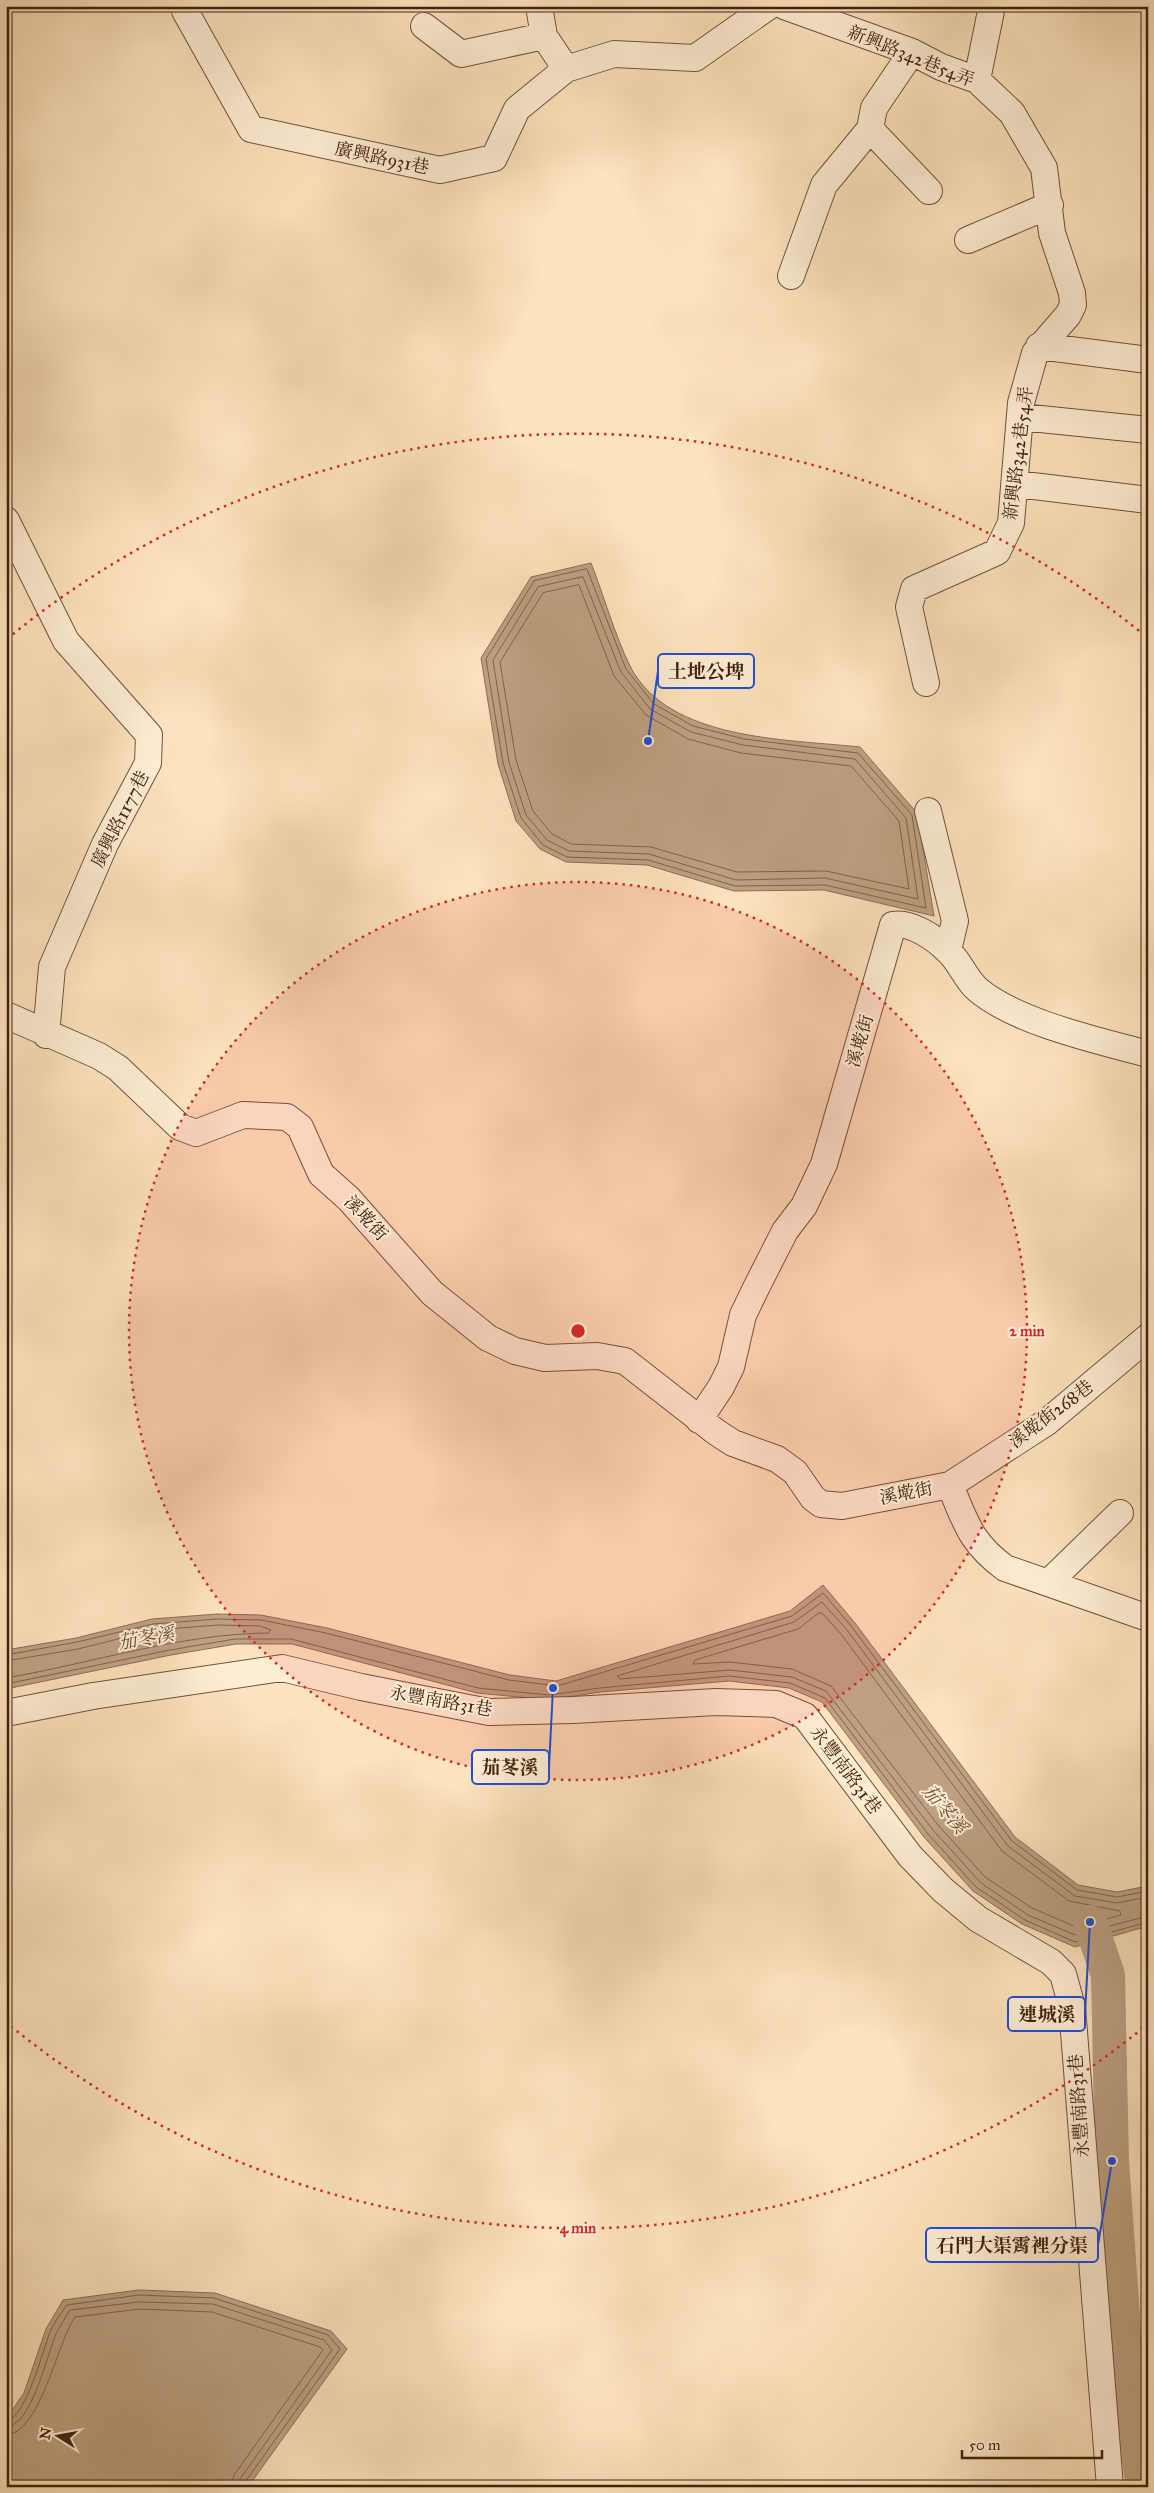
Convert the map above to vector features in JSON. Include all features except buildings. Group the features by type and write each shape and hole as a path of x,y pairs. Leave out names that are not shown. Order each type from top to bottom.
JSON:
{"street":[{"name":"廣興路931巷","path":"186,6 185,11 251,129 440,170 494,158 517,109 566,69 614,54 696,58 769,6"},
{"path":"539,6 544,36 566,69"},
{"name":"新興路342巷54弄","path":"784,6 912,52 941,67 977,80 1012,113 1044,168 1052,233 1072,293 1073,305 1068,315 1039,346 1035,353 1021,402 1016,484 1011,523 997,552 914,589 909,607 926,683"},
{"path":"977,80 992,6"},
{"path":"424,26 462,54 544,36"},
{"path":"790,276 824,186 870,129 874,108 912,52"},
{"path":"870,129 928,191"},
{"path":"968,240 1050,205"},
{"path":"1039,346 1148,360"},
{"path":"1021,417 1148,430"},
{"path":"1016,484 1148,500"},
{"name":"廣興路1177巷","path":"6,520 66,642 149,735 148,763 105,844 52,967 46,1035"},
{"path":"928,811 955,921 948,950"},
{"name":"溪墘街","path":"700,1420 731,1367 743,1315 758,1284 785,1231 804,1206 824,1164 893,925 900,923 919,930 948,950 976,988 1020,1015 1148,1054"},
{"name":"溪墘街","path":"6,1015 46,1035 99,1056 118,1068 180,1127 196,1133 243,1115 286,1117 300,1127 321,1174 355,1205 432,1293 488,1338 515,1352 545,1358 597,1356 625,1361 700,1420 733,1443 777,1459 795,1472 813,1498 821,1504 842,1506 950,1485 971,1534 985,1554 1005,1568 1147,1616"},
{"name":"溪墘街268巷","path":"950,1485 1047,1422 1148,1337"},
{"path":"1048,1583 1120,1513"},
{"name":"永豐南路31巷","path":"6,1713 93,1696 282,1668 361,1687 489,1712 573,1710 716,1702 776,1704 805,1716 910,1856 943,1890 978,1919 1052,1962 1063,1974 1072,2007 1110,2487"}],"water":[{"path":"591,563 630,666 648,691 672,709 700,722 732,732 799,742 860,747 917,813 934,916 824,890 734,891 647,865 566,862 540,849 516,821 498,764 481,658 531,577"},
{"path":"823,1585 855,1623 1015,1837 1078,1885 1117,1892 1148,1886 1148,1926 1075,1947 1022,1924 973,1891 924,1837 822,1702 789,1688 729,1681 600,1692 550,1700 477,1693 292,1644 236,1644 171,1655 6,1689 6,1650 76,1638 152,1619 217,1614 261,1615 327,1628 510,1675 556,1681 790,1611"},
{"path":"139,2290 215,2293 331,2331 347,2349 248,2487 6,2487 6,2419 24,2393 46,2329 63,2300"}],"waterway":[{"path":"1090,1922 1108,1975 1112,2161 1128,2388 1143,2487"}],"place":[{"name":"土地公埤","path":"648,741"},
{"name":"茄苳溪","path":"553,1688"},
{"name":"連城溪","path":"1090,1922"},
{"name":"石門大渠霄裡分渠","path":"1112,2161"}]}
